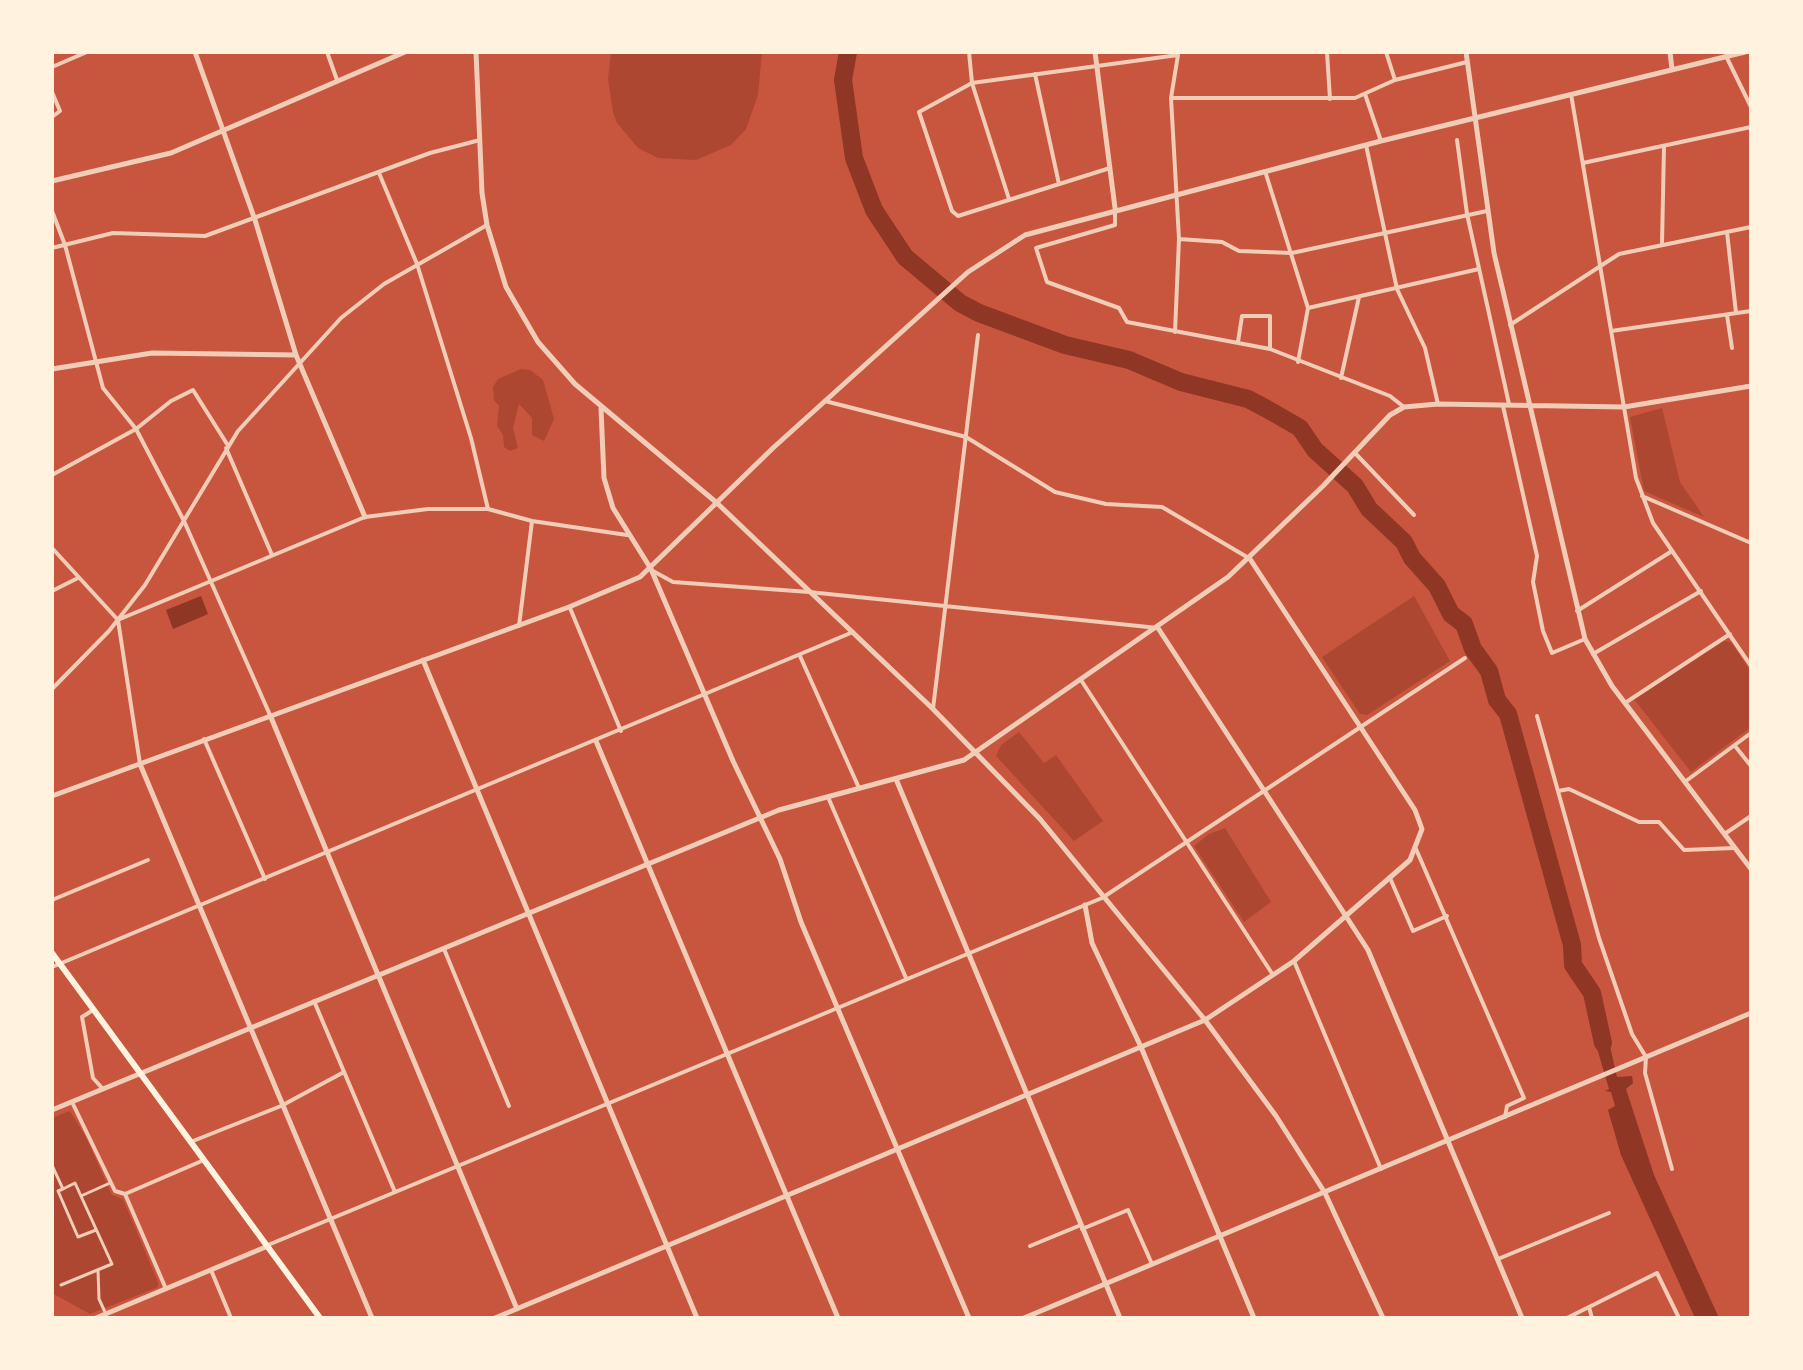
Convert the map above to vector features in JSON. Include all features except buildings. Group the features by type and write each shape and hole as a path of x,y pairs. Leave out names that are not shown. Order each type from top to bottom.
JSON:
{"main road":[{"path":"52,953 143,1072 320,1318"}],"street":[{"path":"52,67 87,52"},
{"path":"195,52 255,220 296,355 365,517"},
{"path":"327,52 337,80"},
{"path":"52,181 171,153 405,52"},
{"path":"476,52 487,225 506,287 526,326 560,370 717,503 933,709 1040,819 1205,1020 1276,1116 1325,1193 1383,1318"},
{"path":"969,52 972,83 1009,199"},
{"path":"1095,52 1115,225 1036,248 1047,282 1119,308 1127,322 1270,349 1390,396 1404,407"},
{"path":"1327,52 1330,99"},
{"path":"1386,52 1395,80"},
{"path":"1466,52 1487,211 1510,325 1563,535 1585,639 1625,703 1751,869"},
{"path":"1670,52 1672,69"},
{"path":"52,796 629,584 651,569 825,401 968,272 1025,235 1115,208 1745,52"},
{"path":"1110,168 958,216 952,211 919,112 972,83 1178,53 1171,98 1179,239 1175,332"},
{"path":"1726,56 1751,107"},
{"path":"1171,98 1330,99 1365,94 1395,80 1467,62"},
{"path":"1035,74 1059,184"},
{"path":"52,92 60,111 52,117"},
{"path":"1365,94 1381,141"},
{"path":"1571,94 1642,496 1653,523 1751,666"},
{"path":"1583,163 1751,127"},
{"path":"52,248 113,233 205,236 430,153 480,140"},
{"path":"1457,140 1467,214 1537,556 1533,582 1543,631 1552,653 1585,639"},
{"path":"1366,145 1397,289 1425,348 1438,404"},
{"path":"1662,244 1664,147"},
{"path":"1265,171 1308,308 1298,362"},
{"path":"379,172 417,264 471,438 488,509"},
{"path":"52,211 65,245 103,388 136,429 213,580 521,1318"},
{"path":"1179,239 1222,242 1239,251 1292,253 1487,211"},
{"path":"52,689 118,620 145,585 226,446 341,318 384,284 487,225"},
{"path":"1510,325 1599,264 1619,254 1751,227"},
{"path":"1727,232 1736,313"},
{"path":"1308,308 1479,269"},
{"path":"1341,378 1359,297"},
{"path":"1611,331 1751,311"},
{"path":"1727,314 1732,348"},
{"path":"1238,342 1242,316 1270,316 1270,349"},
{"path":"933,709 978,335"},
{"path":"52,369 152,353 296,355"},
{"path":"52,1110 760,817 977,753 1158,628 1250,559 1390,415 1404,407 1506,404 1624,407 1751,386"},
{"path":"52,475 136,429 171,401 193,390 226,446 272,555"},
{"path":"495,1318 1205,1020 1294,961 1410,860 1416,849 1422,829 1415,810 1250,559 1162,507 1106,504 1055,492 966,437 825,401"},
{"path":"601,407 604,478 627,535 651,569 760,817 969,1318"},
{"path":"1352,455 1414,515"},
{"path":"1642,496 1751,543"},
{"path":"118,620 365,517 428,509 488,509 532,521 627,535"},
{"path":"519,626 532,521"},
{"path":"52,548 118,620 140,764 372,1318"},
{"path":"1577,611 1672,551"},
{"path":"651,569 673,582 809,592 1158,628"},
{"path":"52,591 78,578"},
{"path":"1593,654 1701,590"},
{"path":"569,607 621,731"},
{"path":"1158,628 1368,950 1522,1318"},
{"path":"52,967 328,855 853,632"},
{"path":"1625,703 1730,634"},
{"path":"800,656 859,788"},
{"path":"96,1318 1102,898 1465,658"},
{"path":"423,660 697,1318"},
{"path":"1081,680 1273,975"},
{"path":"1537,716 1599,938 1632,1034 1646,1057 1645,1073 1672,1169"},
{"path":"1686,781 1751,733"},
{"path":"204,739 265,879"},
{"path":"596,741 838,1318"},
{"path":"1734,746 1751,766"},
{"path":"896,779 1120,1318"},
{"path":"1558,791 1569,789 1639,822 1659,822 1684,850 1737,847"},
{"path":"828,797 906,979"},
{"path":"1726,833 1751,816"},
{"path":"1416,849 1524,1098 1507,1106 1505,1117"},
{"path":"52,900 148,860"},
{"path":"1390,878 1413,931 1447,916"},
{"path":"1085,905 1092,943 1141,1047 1254,1318"},
{"path":"444,947 509,1106"},
{"path":"1294,961 1381,1169"},
{"path":"314,1001 395,1192"},
{"path":"94,1009 82,1017 93,1078 103,1089"},
{"path":"1024,1318 1751,1013"},
{"path":"193,1141 281,1106 344,1072"},
{"path":"72,1102 115,1191 125,1194 206,1159"},
{"path":"52,1165 63,1189"},
{"path":"81,1196 111,1182"},
{"path":"61,1285 112,1264 75,1183 58,1191 78,1237 96,1230"},
{"path":"125,1194 166,1289"},
{"path":"1030,1246 1128,1210 1152,1264"},
{"path":"1498,1259 1609,1213"},
{"path":"98,1270 99,1299 106,1314"},
{"path":"211,1270 231,1318"},
{"path":"1567,1318 1657,1273 1679,1318"},
{"path":"1589,1307 1592,1318"}],"shaded area":[{"path":"611,52 762,52 758,95 746,129 731,145 696,160 658,158 638,148 617,123 613,112 608,79"},
{"path":"521,369 530,370 543,380 554,419 544,441 532,435 532,418 519,404 513,428 518,448 510,451 504,447 503,435 497,426 499,406 494,400 493,387 498,379"},
{"path":"1662,408 1680,482 1704,517 1644,491 1630,417"},
{"path":"201,596 208,614 173,629 166,610"},
{"path":"1414,596 1450,661 1367,715 1360,714 1322,657"},
{"path":"1724,641 1731,642 1751,672 1751,727 1691,772 1634,699"},
{"path":"1019,732 1044,763 1056,755 1103,821 1074,841 996,756 1001,745"},
{"path":"1225,828 1271,902 1244,922 1194,846 1209,834"},
{"path":"1604,1020 1617,1077 1632,1076 1633,1083 1626,1089 1654,1175 1719,1318 1695,1318 1621,1155 1608,1110 1615,1106 1611,1092 1605,1091 1609,1089 1590,1024"},
{"path":"70,1111 86,1137 112,1195 123,1199 158,1282 158,1287 90,1314 52,1293 52,1118"}],"waterway":[{"path":"848,52 843,80 854,158 874,210 905,257 960,303 979,313 1065,345 1129,360 1181,382 1248,399 1267,409 1300,428 1315,450 1355,486 1369,509 1404,542 1412,558 1437,586 1451,614 1464,624 1473,649 1489,671 1497,700 1508,714 1572,945 1573,965 1592,993 1603,1043"}]}
